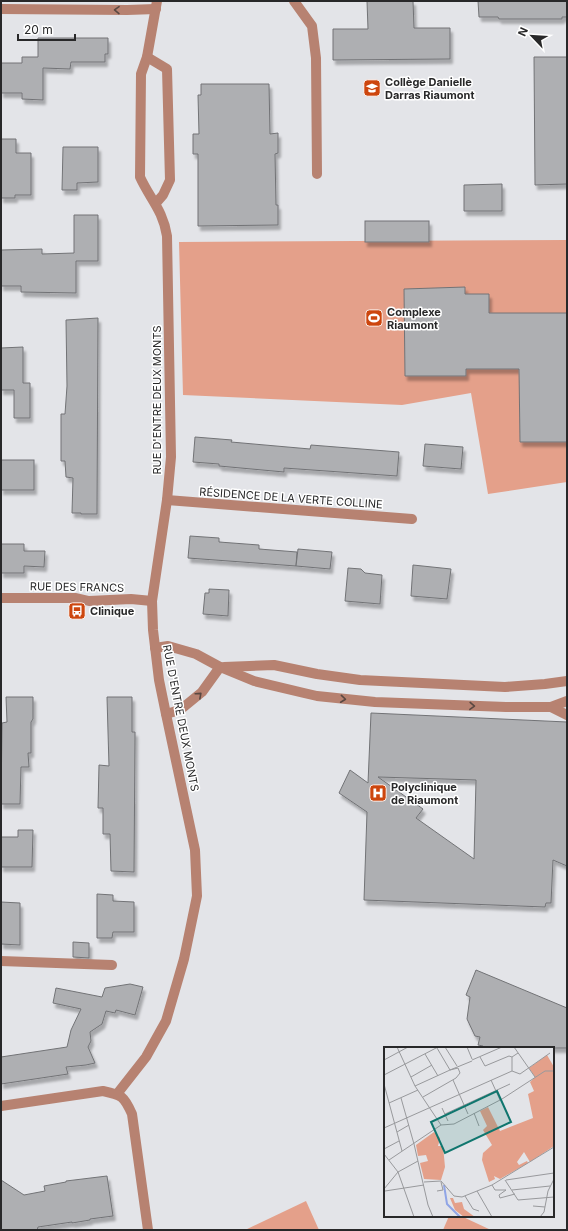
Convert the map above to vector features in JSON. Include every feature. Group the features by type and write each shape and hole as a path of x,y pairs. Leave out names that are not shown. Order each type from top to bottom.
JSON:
{"street":[{"path":"294,1 312,26 313,32 316,58 317,174"},
{"path":"1,9 127,10 156,5"},
{"name":"RUE D'ENTRE DEUX MONTS","path":"117,1094 146,1057 166,1021 184,959 197,896 195,850 166,714 155,648 152,600 168,500 171,457 167,236 165,223 156,203 147,192 140,177 141,74 147,57 156,5"},
{"path":"147,57 167,69 170,180 163,195 156,203"},
{"name":"RÉSIDENCE DE LA VERTE COLLINE","path":"168,500 412,519"},
{"name":"RUE DES FRANCS","path":"1,598 76,598 89,601 152,600"},
{"path":"155,648 168,646 196,654 220,667 254,681 317,696 375,702 506,707 551,707 567,701"},
{"path":"220,667 274,665 317,674 360,680 505,686 545,684 567,681"},
{"path":"166,714 180,710 202,692 220,667"},
{"path":"551,707 567,715"},
{"path":"1,962 112,965"},
{"path":"1,1106 103,1092 117,1094 126,1101 132,1114 148,1230"}],"shaded area":[{"name":"Complexe Riaumont","path":"567,240 567,482 488,494 471,393 402,405 183,395 179,242"},
{"path":"306,1201 319,1230 245,1230"},
{"path":"449,1217 463,1217 491,1230 443,1230"}],"building":[{"path":"367,1 413,1 414,28 450,28 450,59 333,60 333,29 368,29"},
{"path":"478,1 567,1 567,17 562,17 562,19 499,19 498,17 479,17"},
{"path":"38,38 108,38 108,54 105,54 105,62 71,62 70,69 43,68 43,100 22,99 22,93 1,93 1,63 22,63 22,57 38,57"},
{"path":"534,57 567,57 567,184 535,185"},
{"path":"201,84 269,84 270,134 278,133 278,153 275,154 278,225 198,226 198,154 193,154 193,134 199,134 198,95 201,95"},
{"path":"1,139 16,139 16,153 31,153 31,195 15,195 15,198 1,198"},
{"path":"63,147 98,147 98,182 77,183 77,190 62,190"},
{"path":"502,184 502,211 464,211 464,185"},
{"path":"74,215 98,215 98,261 76,261 76,293 21,292 21,286 1,286 1,250 42,249 42,254 74,253"},
{"path":"365,221 429,221 429,242 365,242"},
{"path":"465,287 465,294 489,294 489,313 567,313 567,442 520,442 519,369 466,369 466,376 405,376 404,289"},
{"path":"98,318 97,514 81,514 72,513 73,478 66,477 65,461 61,461 61,414 65,414 67,386 66,320"},
{"path":"23,347 23,383 30,383 30,418 14,418 14,390 1,390 1,348"},
{"path":"195,437 232,440 231,442 310,449 311,445 399,452 397,476 284,468 284,472 193,462"},
{"path":"425,444 463,447 461,469 423,466"},
{"path":"1,460 34,460 34,490 1,490"},
{"path":"190,536 219,538 219,542 259,545 259,549 297,552 296,566 188,558"},
{"path":"1,544 24,544 24,551 45,551 44,567 24,566 24,573 1,573"},
{"path":"298,549 332,552 330,569 296,566"},
{"path":"413,565 451,569 447,599 411,596"},
{"path":"348,568 361,569 365,573 382,575 380,604 345,601"},
{"path":"209,589 229,590 228,616 203,614 205,593 209,593"},
{"path":"6,697 33,697 31,753 28,753 29,767 21,767 20,804 1,804 2,723 7,722"},
{"path":"107,697 132,697 132,732 135,732 134,872 111,871 110,834 103,834 103,808 98,808 99,765 109,766"},
{"name":"Polyclinique de Riaumont","path":"371,713 567,722 567,866 553,860 551,903 546,903 545,907 364,900 367,812 339,793 350,770 368,783","holes":["378,777 476,780 474,859 416,818 423,809"]},
{"path":"18,830 33,830 32,867 1,867 1,837 18,837"},
{"path":"97,894 113,895 113,901 134,902 134,932 113,932 112,938 97,938"},
{"path":"1,902 20,903 20,945 1,944"},
{"path":"73,942 89,943 89,958 73,957"},
{"path":"476,970 567,1008 567,1048 483,1047 478,1045 480,1037 475,1036 467,1019 470,997 466,995"},
{"path":"130,984 143,987 135,1015 116,1010 115,1013 106,1011 102,1024 90,1032 91,1041 88,1047 95,1063 66,1067 68,1074 1,1084 1,1057 67,1047 71,1030 81,1009 53,1003 56,988 102,997 105,988"},
{"path":"107,1176 113,1216 38,1227 37,1230 1,1230 1,1180 24,1195 45,1191 44,1186 66,1181"}],"place":[{"name":"Collège Danielle Darras Riaumont","path":"372,88"},
{"name":"Complexe Riaumont","path":"374,318"},
{"name":"Clinique","path":"77,611"},
{"name":"Polyclinique de Riaumont","path":"378,793"}]}
